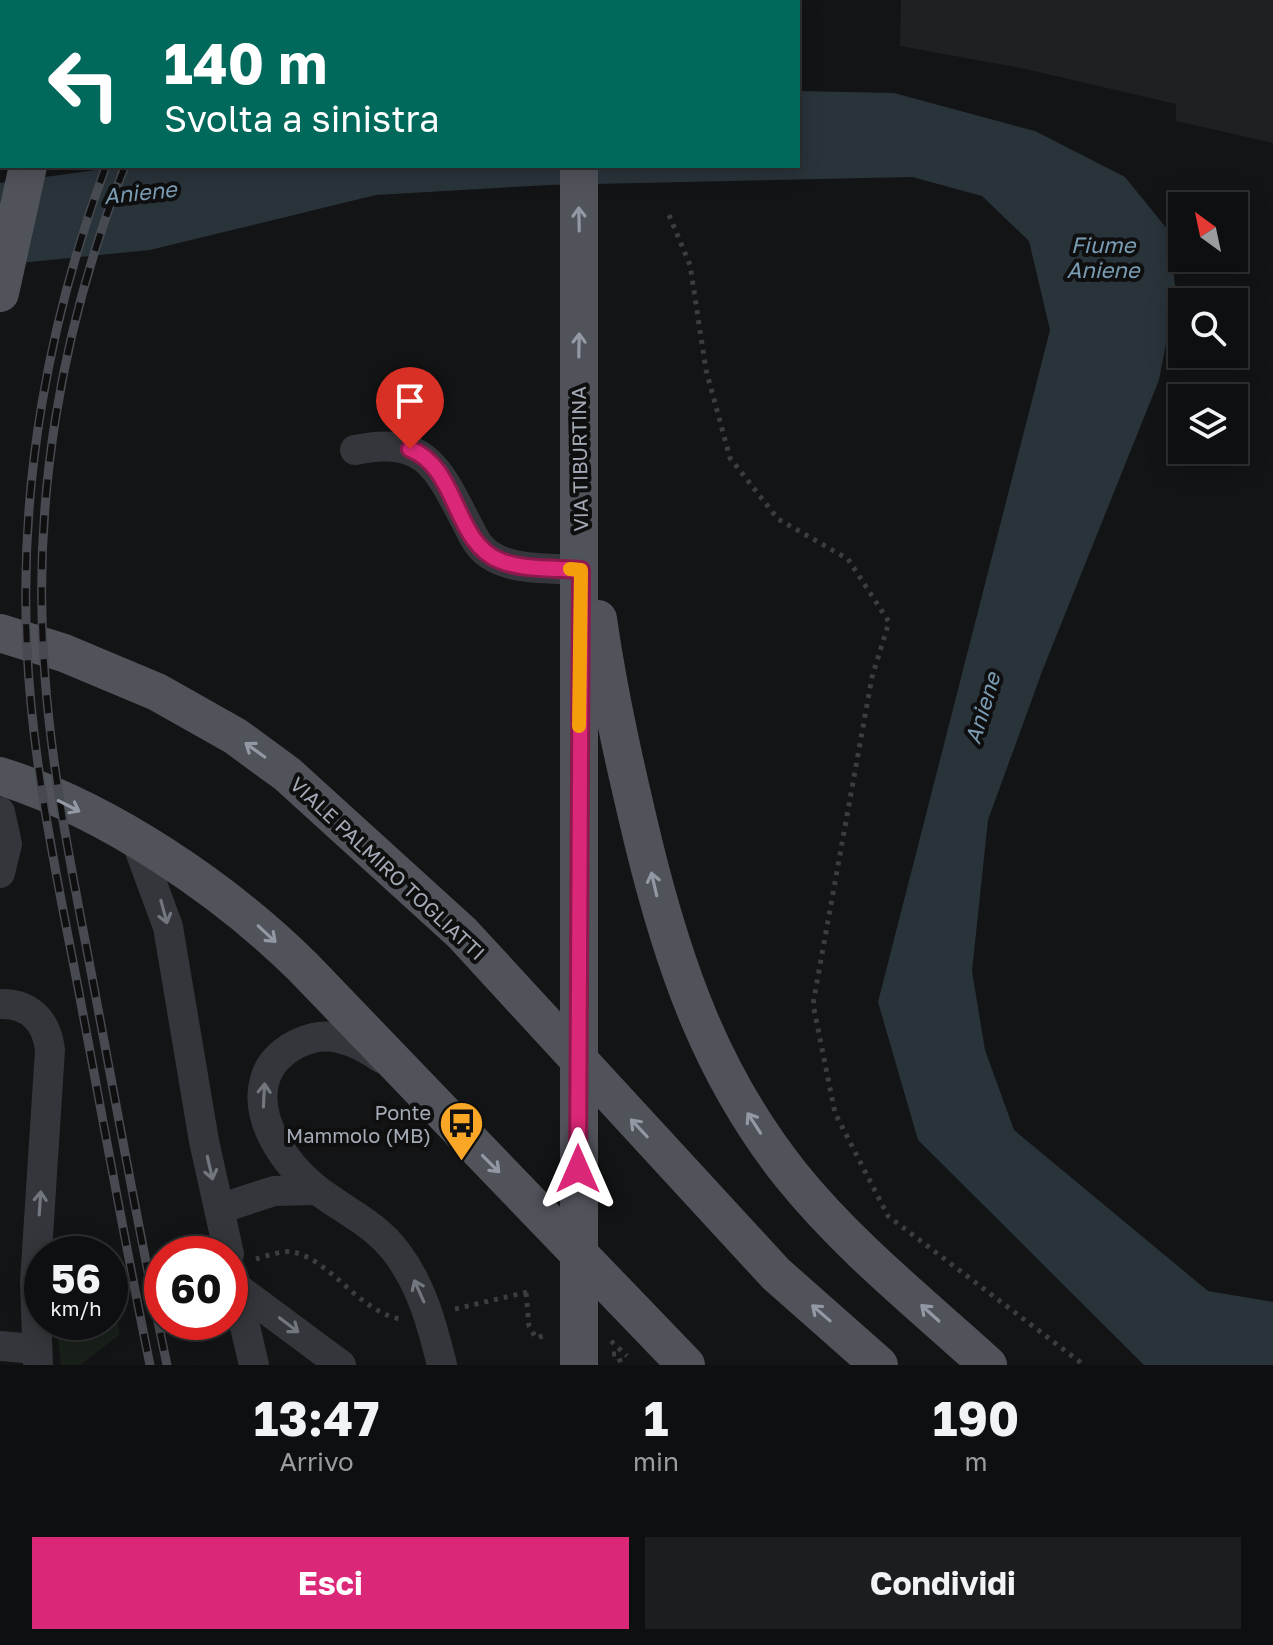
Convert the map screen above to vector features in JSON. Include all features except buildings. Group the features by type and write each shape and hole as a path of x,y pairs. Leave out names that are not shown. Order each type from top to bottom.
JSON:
{"main road":[{"path":"0,293 28,168"},
{"name":"VIA TIBURTINA","path":"579,168 579,1365"},
{"path":"578,472 610,694 626,774 674,958 702,1028 749,1115 800,1186 844,1232 988,1365"},
{"name":"VIALE PALMIRO TOGLIATTI","path":"0,633 64,653 157,692 235,736 287,774 438,908 776,1274 879,1365"},
{"path":"0,776 46,794 136,840 200,879 264,931 686,1365"}],"lane":[{"path":"355,450 394,445 421,454 439,474 476,542 491,556 503,562 581,570"},
{"path":"0,812 7,844 0,873"},
{"path":"136,840 153,878 168,927 194,1090 225,1236"},
{"path":"0,1004 17,1006 38,1018 46,1028 50,1050 35,1282 37,1357 0,1346"},
{"path":"397,1068 345,1039 321,1036 283,1052 269,1069 262,1100 268,1126 284,1154 317,1190 367,1222 400,1257 424,1299 442,1365"},
{"path":"219,1209 274,1191 317,1190"},
{"path":"248,1285 341,1365"},
{"path":"248,1322 260,1360"}],"path":[{"path":"669,215 690,265 706,370 730,458 778,519 848,559 889,622 872,677 813,1004 835,1113 888,1216 1084,1365"},
{"path":"248,1266 291,1251 310,1261 381,1315 413,1318"},
{"path":"442,1312 529,1292 529,1326 536,1338 545,1338 547,1329"},
{"path":"605,1336 636,1365"}],"shaded area":[{"path":"901,0 1273,0 1273,143 1176,121 1176,104 1021,68 900,46"},
{"path":"58,1340 112,1340 80,1365 61,1365"}],"water":[{"name":"Fiume Aniene","path":"800,91 894,93 1035,131 1125,177 1168,230 1168,272 1173,272 1175,288 1168,288 1168,334 1159,380 1043,669 988,820 972,971 985,1050 1014,1130 1208,1291 1273,1302 1273,1365 1144,1365 918,1140 878,1002 1050,330 1029,241 982,196 912,177 549,185 376,195 150,250 0,265 0,183 111,168 800,168"}],"railway":[{"path":"105,168 68,283 42,402 28,524 27,647 34,735 47,823 150,1365"},
{"path":"124,168 84,289 56,417 47,482 42,612 49,717 66,838 167,1365"}],"slow traffic":[{"path":"570,569 581,570 579,726"}],"place":[{"name":"Ponte Mammolo (MB)","path":"462,1163"}],"route":[{"path":"410,449 432,463 476,542 491,556 503,562 581,570 578,1169"}],"water label":[{"name":"Aniene","path":"140,192"},
{"name":"Aniene","path":"982,708"}]}
